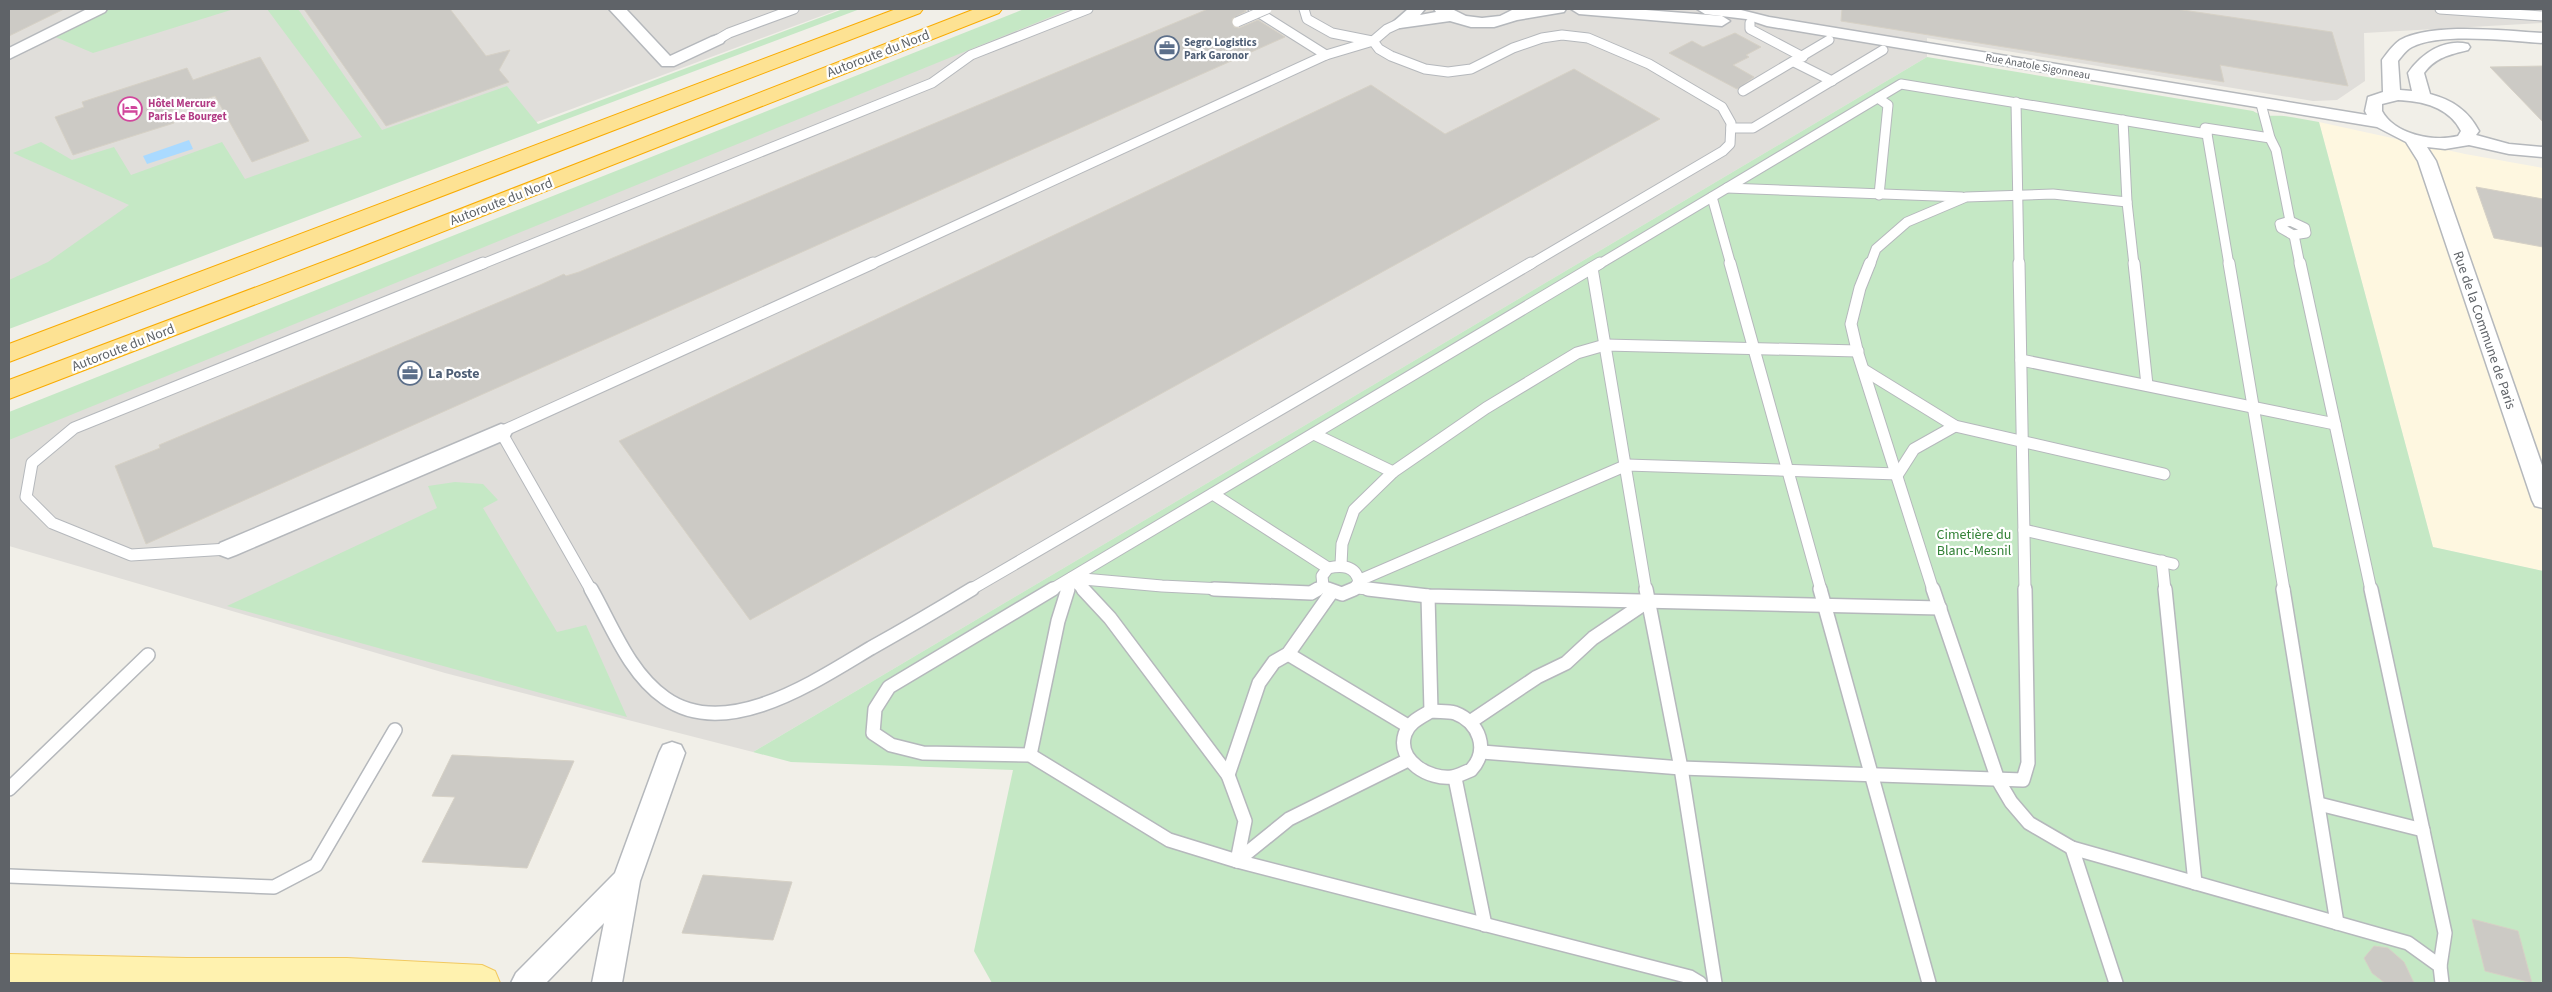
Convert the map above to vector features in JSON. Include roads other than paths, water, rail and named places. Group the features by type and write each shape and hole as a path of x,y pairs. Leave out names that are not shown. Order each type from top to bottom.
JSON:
{"highway":[{"name":"Autoroute du Nord","path":"9,353 913,9"},
{"name":"Autoroute du Nord","path":"9,390 992,9"}],"main road":[{"path":"9,970 187,976 347,975 482,983"},
{"path":"187,976 230,983"}],"street":[{"path":"9,54 99,9"},
{"path":"617,9 668,63 717,40"},
{"path":"1400,22 1417,9"},
{"path":"1400,22 1447,13 1479,22 1492,22 1519,12 1558,9"},
{"name":"Rue Anatole Sigonneau","path":"1579,9 1750,23 1767,21"},
{"name":"Rue Anatole Sigonneau","path":"1705,9 1748,15 1767,21 2382,123 2412,139 2445,144 2466,132"},
{"path":"2372,108 2374,101 2392,95 2390,60 2400,48 2410,42 2455,36 2543,38"},
{"path":"2422,97 2416,73 2425,59 2438,51 2472,45 2543,45"},
{"name":"Rue Anatole Sigonneau","path":"2392,95 2422,97 2446,106 2464,119 2466,132"},
{"name":"Rue Anatole Sigonneau","path":"2308,112 2372,108 2382,123"},
{"name":"Rue Anatole Sigonneau","path":"2466,132 2511,150 2525,149 2543,152"},
{"name":"Rue de la Commune de Paris","path":"2412,139 2427,161 2543,500"},
{"path":"2427,161 2445,144"},
{"path":"228,549 501,432"},
{"path":"607,983 626,880 672,753"},
{"path":"526,983 626,880"}],"lane":[{"path":"717,40 730,33 794,9"},
{"path":"228,549 131,555 52,523 26,497 32,463 74,428 932,83 971,55 1088,9"},
{"path":"1253,9 1326,55"},
{"path":"1238,22 1267,9"},
{"path":"1304,9 1307,18 1332,33 1373,41 1377,48 1385,54 1423,68 1449,72 1474,68 1528,41 1542,37 1575,34 1594,38 1610,44 1722,107 1728,115 1731,128 1730,144 1688,172 803,688 770,703 737,711 708,712 685,708 668,701 637,670 526,479 501,432 670,357 1326,55 1373,41 1387,29 1400,22"},
{"path":"2440,9 2543,16"},
{"path":"1750,23 1750,29 1803,57"},
{"path":"1742,91 1803,57 1829,40"},
{"path":"1731,128 1753,128 1882,50"},
{"path":"1794,62 1832,81"},
{"path":"1700,983 1690,977 1237,861 1169,840 1030,755 923,753 891,745 873,733 875,709 888,687 1901,84 1912,84 2206,134"},
{"path":"1878,98 1888,105 1879,194"},
{"path":"1482,752 1681,768 2023,780 2028,763 2016,102"},
{"path":"2261,104 2270,138 2276,150 2290,221 2280,224 2281,228 2294,235 2445,933 2440,966 2442,983"},
{"path":"2123,120 2127,202 2147,385"},
{"path":"2270,138 2205,128 2319,804 2337,923"},
{"path":"1726,188 1966,197 2053,194 2127,202"},
{"path":"1712,197 1929,983"},
{"path":"1966,197 1907,222 1876,249 1860,288 1851,324 1940,608 1998,780 2011,802 2029,823 2072,848 2408,943 2440,966"},
{"path":"1592,268 1627,465 1648,601 1681,768 1715,983"},
{"path":"1341,565 1342,544 1354,510 1393,472 1486,408 1577,353 1605,345 1858,351"},
{"path":"2021,360 2335,424"},
{"path":"1864,370 1955,426 2164,474"},
{"path":"1898,474 1914,449 1955,426"},
{"path":"1314,434 1393,472"},
{"path":"1072,578 1133,586 1210,590 1311,593 1327,589 1341,595 1350,593 1359,584 1627,465 1898,474"},
{"path":"1213,494 1328,568"},
{"path":"2024,530 2168,562 2195,883"},
{"path":"1327,589 1322,576 1328,568 1341,565 1351,567 1358,573 1359,584"},
{"path":"1030,755 1058,621 1072,578"},
{"path":"1072,578 1110,618 1228,775 1244,821 1237,861"},
{"path":"1359,584 1428,596 1940,608"},
{"path":"1228,775 1259,684 1274,662 1288,654 1327,589"},
{"path":"1428,596 1431,711"},
{"path":"1470,722 1538,677 1566,663 1594,638 1648,601"},
{"path":"1288,654 1408,726"},
{"path":"9,789 148,655"},
{"path":"1431,711 1452,712 1470,722 1480,736 1482,752 1473,768 1455,778 1428,776 1408,760 1403,743 1408,726 1418,716 1431,711"},
{"path":"9,876 274,887 316,865 395,730"},
{"path":"1237,861 1289,819 1408,760"},
{"path":"1455,778 1485,925"},
{"path":"2319,804 2423,830"},
{"path":"2072,848 2116,983"}],"water":[{"path":"189,140 193,149 147,164 143,156"}],"place":[{"name":"Segro Logistics Park Garonor","path":"1167,48"},
{"name":"Hôtel Mercure Paris Le Bourget","path":"130,109"},
{"name":"La Poste","path":"410,373"}],"park label":[{"name":"Cimetière du Blanc-Mesnil","path":"1974,542"}]}
